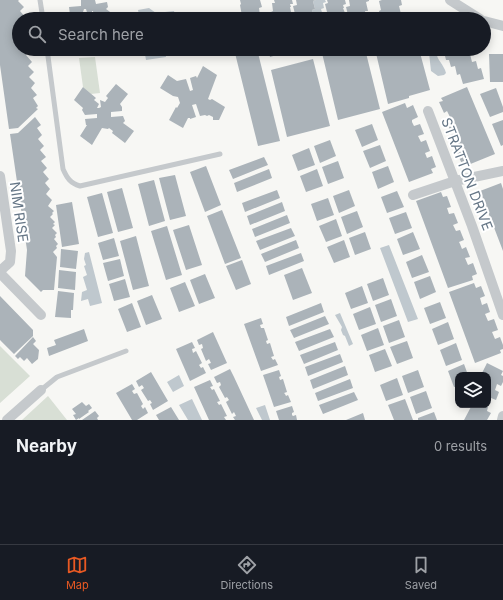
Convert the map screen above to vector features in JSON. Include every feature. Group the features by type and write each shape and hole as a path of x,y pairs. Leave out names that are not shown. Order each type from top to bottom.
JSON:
{"street":[{"path":"450,0 469,12"},
{"path":"491,23 503,26"},
{"name":"STRATTON DRIVE","path":"428,110 503,315"},
{"path":"413,194 455,182 503,171"},
{"name":"NIM RISE","path":"0,176 11,251 10,262 0,272"},
{"path":"0,272 41,315"},
{"path":"7,420 41,390"},
{"path":"502,420 503,416"}],"lane":[{"path":"40,0 42,12"},
{"path":"48,56 63,169 73,184 80,186 220,154"},
{"path":"41,390 58,377 126,351"}],"shaded area":[{"path":"325,0 326,2 323,3 324,8 321,9 322,12 312,12 312,10 315,9 313,1"},
{"path":"149,8 155,12 138,12 138,10"},
{"path":"145,56 166,56 166,57 146,60"},
{"path":"429,56 437,56 446,73 438,76 431,71"},
{"path":"95,57 100,93 91,94 83,87 79,58"},
{"path":"389,245 418,319 408,322 380,248"},
{"path":"89,252 102,303 90,306 88,299 81,301 82,292 87,290 83,277 87,275 84,266 86,265 84,259 85,253"},
{"path":"340,313 353,344 349,346 341,330 342,327 335,315"},
{"path":"0,346 30,376 0,403"},
{"path":"179,375 184,386 173,392 167,382"},
{"path":"48,396 67,420 22,420"},
{"path":"192,399 202,420 188,420 179,405"},
{"path":"265,405 270,420 262,420 256,408"}],"building":[{"path":"0,0 19,0 18,1 24,7 20,11 21,12 12,12 12,56 27,56 32,62 28,66 34,72 29,77 35,83 31,88 37,95 33,98 38,106 36,108 38,109 18,128 9,129 0,65"},
{"path":"81,0 95,0 96,4 107,2 108,7 106,9 110,12 87,12 86,9 84,9 83,12 70,12 69,7 81,6"},
{"path":"240,0 260,0 262,7 259,8 260,12 241,12"},
{"path":"274,0 292,0 293,4 290,4 291,12 271,12 273,11 272,3 275,3"},
{"path":"296,0 316,0 313,1 315,9 312,10 312,12 294,12 293,6 297,5"},
{"path":"327,0 345,0 346,4 343,5 345,12 327,12 325,4 328,3"},
{"path":"349,0 369,0 366,2 368,11 365,12 347,12 346,7 350,6"},
{"path":"401,0 402,5 399,6 400,12 379,12 381,10 379,1"},
{"path":"491,54 503,54 503,82 490,82 489,56 491,56"},
{"path":"236,56 259,56 280,141 258,146"},
{"path":"323,56 367,56 380,109 338,120"},
{"path":"377,56 421,56 430,90 388,104"},
{"path":"445,56 470,56 472,62 476,61 478,69 481,68 484,79 463,84 460,74 457,75 455,66 451,67 449,60 446,60"},
{"path":"313,59 330,126 287,137 271,70"},
{"path":"203,66 217,75 208,99 212,99 225,107 219,120 213,120 213,117 209,115 200,116 196,104 192,105 196,117 190,119 188,118 183,128 169,120 180,103 178,97 173,96 160,88 168,75 177,81 186,79 190,91 193,90 190,78 196,76 197,78"},
{"path":"116,84 128,94 120,104 122,111 111,112 111,117 123,116 125,121 123,123 134,131 125,143 112,133 113,131 109,128 102,128 92,145 80,136 87,125 85,119 97,118 97,114 85,115 82,110 83,108 74,100 83,87 96,98 94,100 99,104 97,108 99,108 101,107 100,100 105,102 108,98 106,96"},
{"path":"467,87 495,154 468,165 467,162 462,164 457,153 463,151 461,144 456,147 451,135 456,133 454,128 450,130 445,119 450,117 447,111 444,113 439,102 443,101 441,98"},
{"path":"496,88 503,107 503,112 490,117 480,94"},
{"path":"405,103 407,108 413,105 418,117 412,120 412,122 414,126 420,124 424,134 418,136 421,142 426,140 430,151 425,153 427,158 432,156 436,167 431,169 433,173 409,182 382,112"},
{"path":"35,117 41,125 37,128 42,135 38,139 44,146 40,150 46,157 41,161 47,168 43,172 49,179 45,183 50,189 46,194 52,200 48,206 54,211 50,217 55,222 53,224 55,225 52,228 57,233 54,239 58,244 56,246 57,248 53,252 57,257 54,290 43,290 41,292 25,276 27,250 10,134 18,133"},
{"path":"503,120 503,145 501,146 492,124"},
{"path":"372,124 378,140 362,147 355,130"},
{"path":"330,140 336,156 320,163 314,146"},
{"path":"380,145 386,161 370,168 363,151"},
{"path":"309,148 315,165 298,171 292,155"},
{"path":"264,157 268,165 233,179 229,170"},
{"path":"338,161 344,178 328,184 322,167"},
{"path":"206,166 221,205 205,212 190,172"},
{"path":"388,166 394,182 378,189 372,172"},
{"path":"269,169 272,178 237,192 234,183"},
{"path":"317,169 323,186 306,192 300,176"},
{"path":"175,175 186,216 170,220 159,178"},
{"path":"154,180 165,221 149,226 138,184"},
{"path":"501,183 503,189 503,251 480,191"},
{"path":"122,188 133,228 118,232 107,192"},
{"path":"277,190 280,198 245,212 242,203"},
{"path":"349,190 355,206 339,213 333,196"},
{"path":"397,191 404,207 387,213 381,197"},
{"path":"441,192 443,197 447,196 451,207 447,208 449,214 454,213 458,223 453,225 456,231 460,230 464,240 459,242 462,249 466,247 470,257 465,258 468,265 473,263 477,274 472,276 473,280 448,288 416,201"},
{"path":"102,193 113,233 98,237 87,197"},
{"path":"328,198 334,215 317,221 311,204"},
{"path":"72,202 79,244 62,247 56,205"},
{"path":"282,202 285,211 250,225 247,216"},
{"path":"222,210 241,258 225,264 207,216"},
{"path":"357,211 363,227 347,234 341,217"},
{"path":"406,212 412,228 395,234 389,218"},
{"path":"287,215 290,223 255,237 252,229"},
{"path":"336,219 342,236 326,242 319,226"},
{"path":"189,225 202,265 186,270 173,230"},
{"path":"167,226 182,275 166,280 151,231"},
{"path":"291,228 295,236 260,250 256,241"},
{"path":"365,232 371,249 355,255 349,238"},
{"path":"413,232 420,249 403,255 397,239"},
{"path":"136,236 149,286 133,290 120,241"},
{"path":"114,238 119,256 103,260 98,243"},
{"path":"296,240 299,248 265,262 261,254"},
{"path":"344,240 350,257 334,263 327,247"},
{"path":"61,249 78,251 76,269 60,267"},
{"path":"301,253 304,261 269,275 266,266"},
{"path":"422,255 429,272 412,278 406,262"},
{"path":"120,259 124,276 108,281 103,263"},
{"path":"242,260 251,284 236,290 226,266"},
{"path":"302,268 312,293 293,300 284,275"},
{"path":"59,270 76,272 75,290 58,288"},
{"path":"205,274 215,298 199,304 190,280"},
{"path":"430,276 436,292 420,299 414,282"},
{"path":"383,278 389,295 373,301 367,284"},
{"path":"125,279 130,297 114,301 109,284"},
{"path":"185,282 195,306 179,312 170,288"},
{"path":"474,283 476,288 481,286 485,296 480,298 482,305 487,303 490,312 485,314 488,321 494,319 498,330 492,332 495,339 500,337 503,345 503,349 500,350 501,353 475,363 449,292"},
{"path":"362,286 368,303 351,309 345,293"},
{"path":"58,291 74,293 71,318 55,317"},
{"path":"152,295 162,319 146,325 137,301"},
{"path":"0,296 33,330 33,336 14,354 0,340"},
{"path":"391,299 397,316 381,322 375,305"},
{"path":"440,302 446,318 430,324 424,308"},
{"path":"132,303 141,327 127,332 118,309"},
{"path":"321,303 324,312 289,326 286,317"},
{"path":"370,307 376,324 359,330 353,314"},
{"path":"325,316 329,324 294,338 290,330"},
{"path":"261,318 263,324 260,325 261,328 264,328 268,340 266,341 267,344 270,343 274,356 271,357 273,360 275,359 278,365 261,371 244,324"},
{"path":"399,320 405,337 389,343 383,326"},
{"path":"448,322 454,339 438,345 432,329"},
{"path":"378,328 384,345 367,351 361,335"},
{"path":"84,329 88,341 49,356 47,348 56,345 54,340"},
{"path":"330,329 334,337 299,351 295,342"},
{"path":"213,332 227,363 211,370 208,364 211,363 209,359 206,361 201,349 203,348 202,344 199,345 197,340"},
{"path":"33,337 36,341 33,344 39,350 38,359 32,364 27,358 24,361 20,357 18,359 15,356"},
{"path":"407,341 413,358 397,364 390,347"},
{"path":"192,342 195,348 192,349 193,353 196,351 202,363 199,365 201,368 203,367 206,373 190,381 176,349"},
{"path":"335,342 338,350 304,364 300,355"},
{"path":"456,343 462,360 446,366 440,350"},
{"path":"385,349 392,366 375,372 369,355"},
{"path":"340,354 343,362 308,376 305,367"},
{"path":"487,363 503,371 501,375 503,376 503,382 501,386 497,384 495,390 499,392 496,400 491,398 491,372 482,372"},
{"path":"464,364 467,372 455,372 454,387 448,371"},
{"path":"345,366 348,375 313,389 310,380"},
{"path":"230,369 254,420 235,420 233,417 236,416 234,412 232,414 226,402 229,400 227,397 225,398 219,387 221,385 220,382 217,383 214,377"},
{"path":"279,370 281,376 279,377 280,380 283,379 287,392 284,393 286,396 288,395 291,402 274,407 263,375"},
{"path":"418,370 424,387 408,393 402,376"},
{"path":"151,372 168,401 153,410 150,404 152,403 150,400 148,401 141,390 144,388 142,385 139,387 136,381"},
{"path":"397,378 403,395 386,401 380,385"},
{"path":"350,379 353,388 318,401 315,393"},
{"path":"210,380 213,386 210,387 212,390 214,389 220,401 217,402 219,405 221,404 227,416 224,417 226,420 209,420 194,387"},
{"path":"132,384 135,389 132,391 134,394 137,393 143,404 141,406 143,409 145,407 148,413 137,420 132,420 116,393"},
{"path":"426,391 432,408 416,414 410,397"},
{"path":"354,392 358,400 323,414 319,405"},
{"path":"405,399 413,420 394,420 388,405"},
{"path":"82,402 86,406 89,404 92,408 88,411 89,412 76,420 73,415 76,414 72,409"},
{"path":"292,406 294,412 292,415 296,415 297,420 279,420 276,411"},
{"path":"171,407 179,420 159,420 156,415"},
{"path":"470,408 488,408 487,411 491,413 487,420 464,420"},
{"path":"95,411 99,416 97,418 98,420 82,420"},
{"path":"434,412 437,420 418,420 418,418"},
{"path":"363,413 365,420 346,420"}]}
